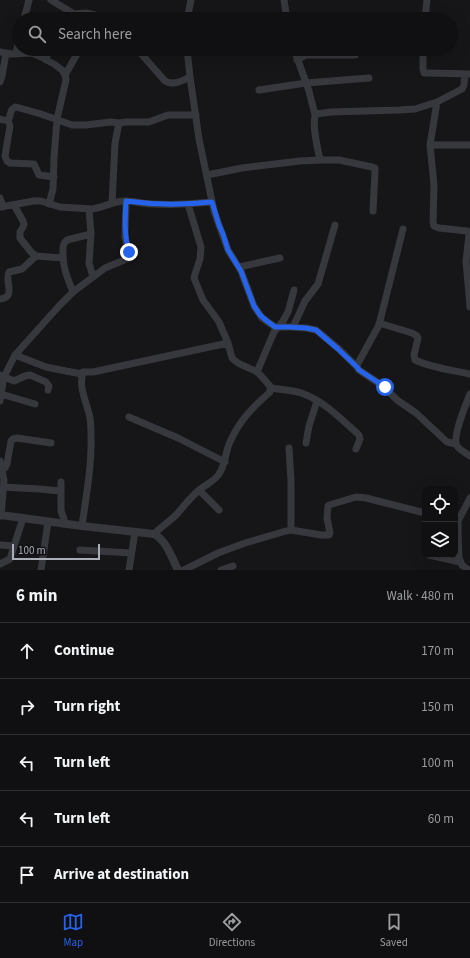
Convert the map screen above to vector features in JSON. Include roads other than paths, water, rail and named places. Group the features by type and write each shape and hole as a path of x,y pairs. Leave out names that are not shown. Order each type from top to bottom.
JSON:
{"street":[{"path":"26,12 29,0"},
{"path":"51,0 70,12"},
{"path":"188,12 191,0"},
{"path":"284,0 286,12"},
{"path":"426,12 427,0"},
{"path":"0,82 2,76 3,52"},
{"path":"39,56 62,70 66,80 57,119 53,189 49,204"},
{"path":"46,60 47,56"},
{"path":"65,75 76,56"},
{"path":"142,56 165,81 174,83 190,77"},
{"path":"188,56 199,139 212,202 228,250 239,267 257,311 273,326 278,328 286,326 316,330 359,370 383,386 397,400 416,414 447,442 456,444 470,456"},
{"path":"297,56 310,94 315,115 314,121 316,141 320,160"},
{"path":"298,60 304,56"},
{"path":"315,115 331,112 407,110 437,102 462,89 468,74 429,74 423,72 423,56"},
{"path":"259,90 306,83 369,78"},
{"path":"437,102 430,145 434,185 433,220 434,224 439,228 469,232 466,261 470,307"},
{"path":"54,177 39,175 34,164 10,163 7,161 5,156 10,126 8,120 13,108 16,107 72,125 111,122 149,122 168,115 196,115"},
{"path":"0,120 8,120"},
{"path":"112,203 115,144 119,123"},
{"path":"430,145 470,144"},
{"path":"207,175 242,168 320,160 339,160 373,167 375,171 373,211"},
{"path":"0,198 1,207 34,201 60,207 89,209 126,201 153,204 212,202"},
{"path":"35,404 1,398 2,376 15,355 73,292 105,268 130,257 125,234 126,201"},
{"path":"188,204 201,247 200,259 194,278 208,309 219,322 228,343 232,358 238,364 257,372 271,388 305,394 330,410 359,434 360,438 356,449"},
{"path":"14,205 24,224 20,232 20,238 31,252 36,256 63,258"},
{"path":"89,209 91,234 90,263 93,277"},
{"path":"293,327 305,300 318,284 335,225"},
{"path":"357,367 379,323 403,229"},
{"path":"73,292 65,274 63,258 64,242 91,234"},
{"path":"0,299 6,298 9,293 7,274 9,272 22,269 36,256"},
{"path":"239,267 280,258"},
{"path":"257,372 274,332 288,312 294,290"},
{"path":"379,323 412,333 417,336 418,338 414,356 415,360 470,374"},
{"path":"15,355 46,366 82,374 85,372 228,343"},
{"path":"82,374 82,390 90,419 91,438 91,459 82,526"},
{"path":"2,376 14,381 30,375 46,382 48,390"},
{"path":"154,534 177,514 199,490 216,478 225,462 230,442 242,421 253,407 270,392 271,388"},
{"path":"456,444 456,437 463,411 470,394"},
{"path":"306,442 309,426 317,401"},
{"path":"129,417 178,438 225,462"},
{"path":"1,470 5,468 7,464 11,441 13,439 17,438 51,443"},
{"path":"289,448 291,530"},
{"path":"0,461 4,480 1,515 154,534 158,536 166,546 178,570"},
{"path":"61,482 61,511 64,524"},
{"path":"3,488 61,491"},
{"path":"199,490 219,510"},
{"path":"184,570 218,553 278,533 291,530 329,535 330,533 327,518 328,506 356,497 366,498 422,513"},
{"path":"458,519 470,498"},
{"path":"0,564 10,559 22,518"},
{"path":"41,570 48,522"},
{"path":"457,522 460,562 468,570"},
{"path":"128,570 135,532"},
{"path":"0,545 14,546"},
{"path":"80,550 131,553"},
{"path":"442,558 460,562"},
{"path":"221,570 233,566"}]}
